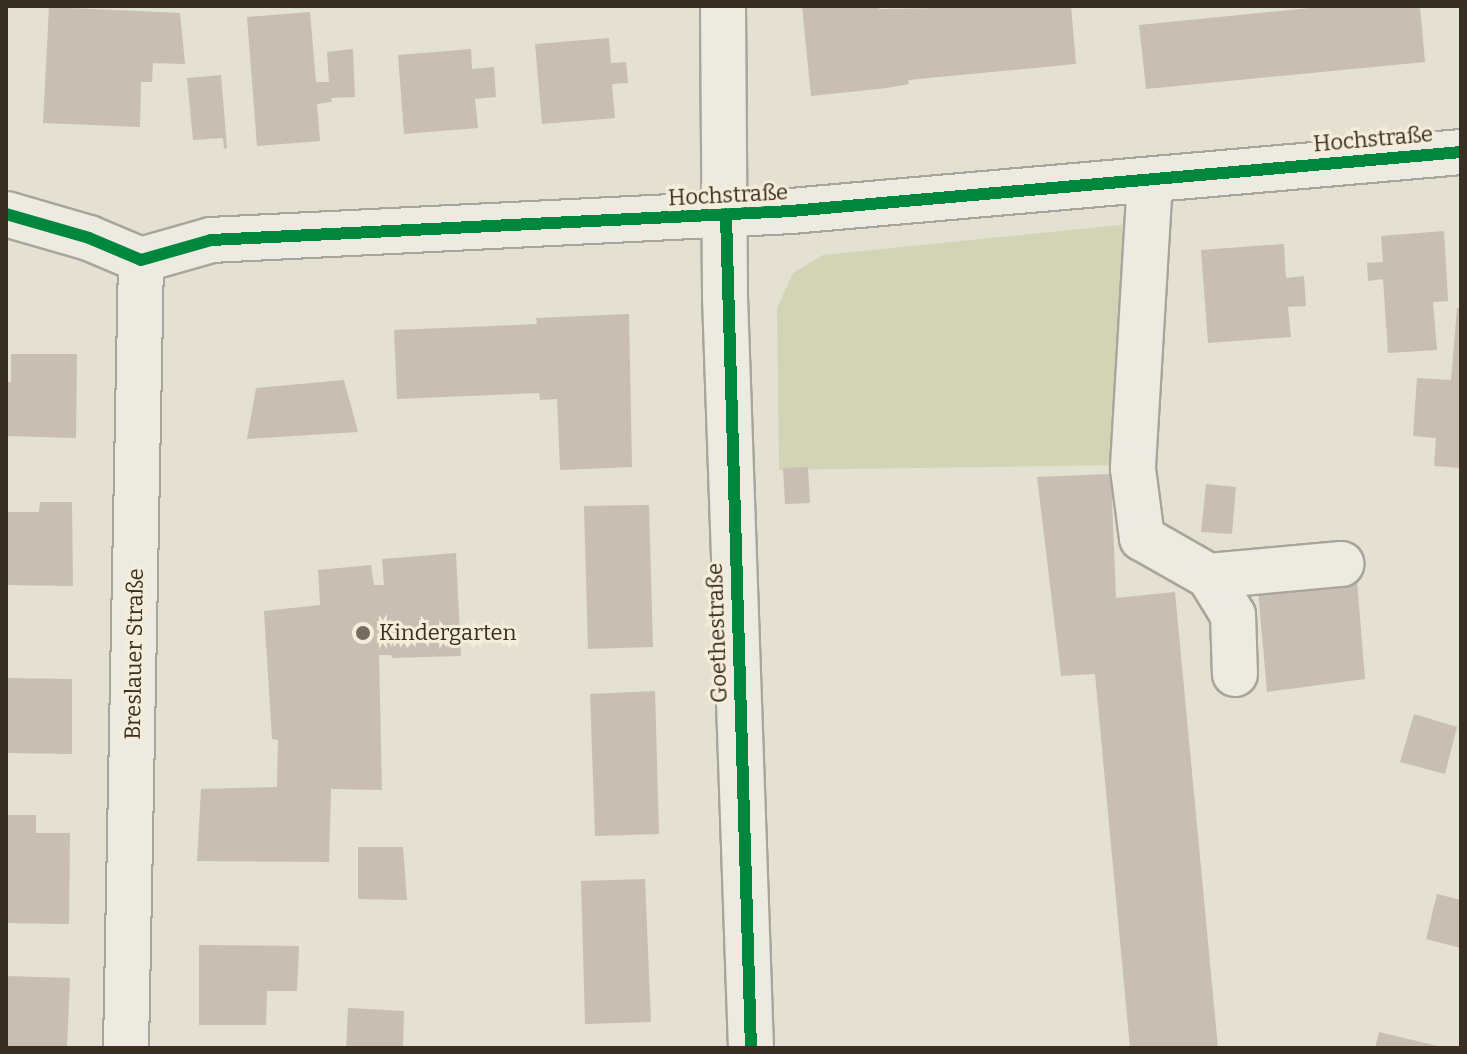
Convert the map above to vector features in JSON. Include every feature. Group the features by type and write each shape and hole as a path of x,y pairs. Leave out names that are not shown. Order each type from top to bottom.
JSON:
{"street":[{"name":"Goethestraße","path":"723,6 726,216 751,1048"},
{"name":"Hochstraße","path":"141,260 211,240 726,216 1461,152"},
{"path":"1150,180 1133,469 1142,538 1209,576 1233,615 1235,674"},
{"path":"6,214 89,238 141,260"},
{"name":"Breslauer Straße","path":"126,1048 141,260"},
{"path":"1209,576 1341,564"}],"green space":[{"path":"1129,224 1112,465 779,470 777,308 793,273 823,255"}],"building":[{"path":"802,6 879,6 879,9 1071,6 1076,64 908,80 909,84 887,88 811,96"},
{"path":"1330,6 1420,6 1425,62 1146,89 1139,25"},
{"path":"49,7 180,13 185,64 153,63 152,82 141,82 140,127 43,123"},
{"path":"310,12 316,82 329,82 327,52 353,49 355,97 331,98 332,102 317,104 320,141 257,146 247,17"},
{"path":"609,38 611,63 626,62 628,83 612,84 615,118 542,124 535,44"},
{"path":"471,49 472,69 494,67 496,97 475,99 478,128 404,134 398,55"},
{"path":"221,75 227,148 224,149 223,138 193,140 187,78"},
{"path":"1444,231 1448,301 1433,302 1437,350 1388,353 1383,279 1368,281 1367,263 1383,262 1381,236"},
{"path":"1284,244 1286,278 1304,276 1306,306 1288,307 1291,337 1208,343 1201,250"},
{"path":"1457,308 1461,309 1461,468 1434,466 1436,438 1413,436 1417,378 1451,380"},
{"path":"629,314 632,467 560,470 557,399 540,400 539,393 397,399 394,330 537,324 536,318"},
{"path":"11,354 77,354 76,438 6,436 6,382 11,382"},
{"path":"344,380 358,432 247,439 256,388"},
{"path":"808,467 810,503 785,504 783,468"},
{"path":"1111,474 1116,598 1175,592 1218,1048 1130,1048 1095,674 1061,676 1037,477"},
{"path":"1206,484 1236,487 1232,534 1201,532"},
{"path":"40,502 72,502 73,586 6,585 6,512 39,512"},
{"path":"649,505 653,647 588,649 584,506"},
{"name":"Kindergarten","path":"456,553 461,656 392,658 391,655 379,655 382,790 331,789 329,862 197,861 201,789 277,787 278,740 272,739 264,611 320,605 318,570 371,565 374,585 384,585 382,559"},
{"path":"1357,581 1365,679 1267,692 1258,590"},
{"path":"6,678 72,679 72,754 6,753"},
{"path":"655,691 659,834 595,836 590,694"},
{"path":"1414,714 1457,727 1445,774 1400,762"},
{"path":"6,815 36,815 36,833 70,833 69,924 6,923"},
{"path":"358,847 403,847 407,900 358,899"},
{"path":"645,879 651,1022 585,1024 581,881"},
{"path":"1437,894 1461,900 1461,948 1426,939"},
{"path":"199,945 299,946 297,991 267,991 266,1025 199,1025"},
{"path":"6,976 70,978 67,1048 6,1048"},
{"path":"348,1008 404,1011 403,1048 346,1048"},
{"path":"1379,1032 1442,1047 1442,1048 1375,1048"}],"cycle path":[{"path":"6,214 89,238 141,260 211,240 791,211 1461,152"},
{"path":"726,216 751,1048"}],"place":[{"name":"Kindergarten","path":"363,633"}]}
